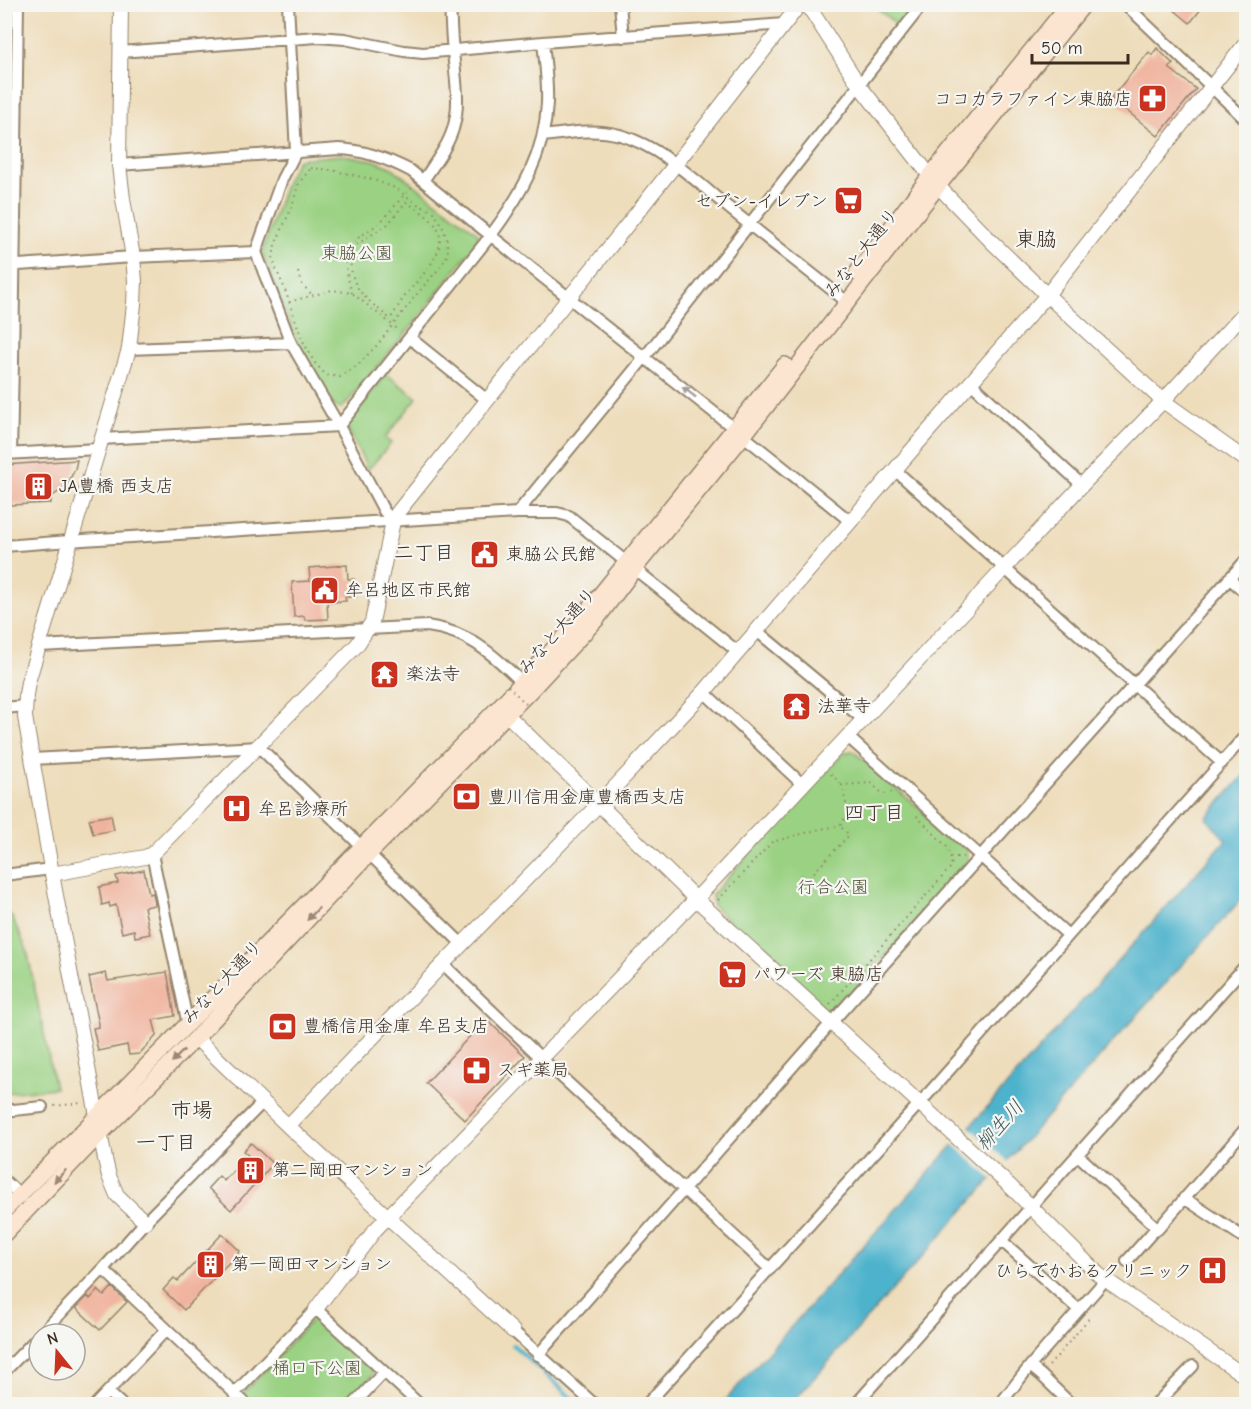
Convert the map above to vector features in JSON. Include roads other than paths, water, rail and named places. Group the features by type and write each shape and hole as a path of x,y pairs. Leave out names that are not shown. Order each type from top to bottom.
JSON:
{"main road":[{"name":"みなと大通り","path":"4,1234 100,1134 192,1032 503,711 520,686 630,565 739,431 1065,9 1084,4"},
{"name":"みなと大通り","path":"4,1211 97,1117 192,1032"}],"street":[{"path":"18,4 17,101 10,190 8,454 99,444 339,426 512,208 529,176 543,136 547,103 543,42"},
{"path":"121,4 119,165 133,257 134,304 129,349 28,682 25,706 51,871 109,1176 117,1195 145,1222"},
{"path":"288,4 296,152 282,179 256,252 291,343 384,511 393,521"},
{"path":"423,181 442,152 453,129 456,116 457,86 450,4"},
{"path":"620,4 623,37"},
{"path":"4,875 51,871 152,854 357,645 372,622 393,521 398,512 675,165 800,4"},
{"path":"807,4 859,85 934,181 992,242 1163,401 1246,460"},
{"path":"518,513 923,4"},
{"path":"1125,4 1246,120"},
{"path":"120,52 317,37 345,39 423,53 784,24"},
{"path":"288,1126 704,692 1047,295 1246,43"},
{"path":"4,100 17,101"},
{"path":"543,136 590,130 619,134 644,144 675,165 843,299"},
{"path":"119,165 339,149 354,149 389,160 411,171 851,522"},
{"path":"10,266 133,257 256,252"},
{"path":"234,1394 316,1309 388,1216 696,899 1246,311"},
{"path":"410,338 487,400"},
{"path":"129,349 291,343"},
{"path":"971,383 1082,485"},
{"path":"895,470 1222,763"},
{"path":"4,546 518,513 556,513 569,516 738,652"},
{"path":"538,1354 1246,560"},
{"path":"1229,578 1246,593"},
{"path":"39,646 427,626 446,630 478,644 520,686"},
{"path":"757,631 864,720"},
{"path":"704,692 803,784"},
{"path":"4,708 25,706"},
{"path":"503,711 696,899 1011,1187 1099,1275 1246,1377"},
{"path":"647,1404 919,1103 1246,735"},
{"path":"848,737 1068,934"},
{"path":"32,759 259,747 462,944"},
{"path":"152,854 192,1032 288,1126 594,1404"},
{"path":"443,964 541,1058 770,1269"},
{"path":"856,1404 1246,965"},
{"path":"52,1322 145,1222 263,1102"},
{"path":"4,1111 42,1107"},
{"path":"1127,1261 1246,1128"},
{"path":"1078,1155 1157,1227"},
{"path":"4,1180 20,1195"},
{"path":"1184,1198 1246,1239"},
{"path":"1002,1241 1079,1310"},
{"path":"103,1269 246,1404"},
{"path":"1000,1404 1030,1366 1106,1280"},
{"path":"316,1309 419,1404"},
{"path":"96,1404 166,1330"},
{"path":"4,1372 27,1348"},
{"path":"1030,1366 1071,1404"},
{"path":"1156,1404 1193,1366"},
{"path":"354,1404 384,1372"},
{"path":"108,1392 120,1404"}],"water":[{"name":"柳生川","path":"1246,773 1246,894 791,1404 722,1404 1226,840 1206,818"}],"waterway":[{"path":"513,1345 578,1404"}],"place":[{"name":"ココカラファイン東脇店","path":"1153,99"},
{"name":"セブン-イレブン","path":"849,201"},
{"name":"JA豊橋 西支店","path":"38,486"},
{"name":"東脇公民館","path":"485,554"},
{"name":"牟呂地区市民館","path":"324,590"},
{"name":"楽法寺","path":"385,674"},
{"name":"法華寺","path":"796,706"},
{"name":"豊川信用金庫豊橋西支店","path":"467,797"},
{"name":"牟呂診療所","path":"237,809"},
{"name":"パワーズ 東脇店","path":"732,974"},
{"name":"豊橋信用金庫 牟呂支店","path":"282,1026"},
{"name":"スギ薬局","path":"476,1070"},
{"name":"第二岡田マンション","path":"251,1170"},
{"name":"第一岡田マンション","path":"210,1264"},
{"name":"ひらでかおるクリニック","path":"1213,1271"}],"district":[{"name":"東脇","path":"1036,239"},
{"name":"二丁目","path":"424,552"},
{"name":"四丁目","path":"874,812"},
{"name":"市場","path":"192,1110"},
{"name":"一丁目","path":"166,1142"}],"park label":[{"name":"東脇公園","path":"357,253"},
{"name":"行合公園","path":"833,887"},
{"name":"桶口下公園","path":"317,1368"}]}
